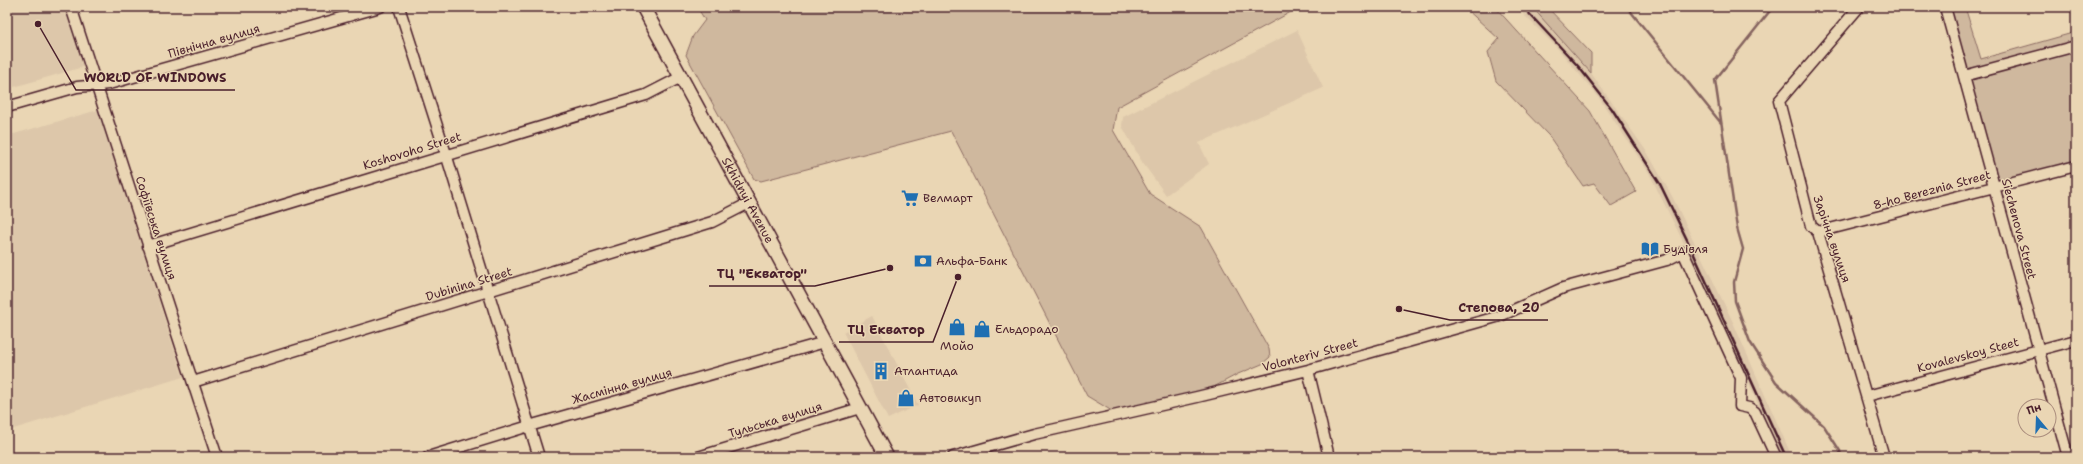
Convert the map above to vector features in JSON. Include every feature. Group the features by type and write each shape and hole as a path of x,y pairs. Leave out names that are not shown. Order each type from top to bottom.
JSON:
{"main road":[{"name":"Skhidnyi Avenue","path":"643,7 887,457"}],"street":[{"name":"Софіївська вулиця","path":"71,7 217,457"},
{"name":"Північна вулиця","path":"7,107 77,87 109,84 380,7"},
{"path":"399,7 446,154 539,457"},
{"name":"Зарічна вулиця","path":"1859,7 1779,101 1811,226 1818,232 1884,457"},
{"name":"Siechenova Street","path":"1945,7 2068,457"},
{"path":"1964,76 2076,46"},
{"name":"Koshovoho Street","path":"148,246 446,154 646,95 681,77"},
{"name":"8-ho Bereznia Street","path":"1818,232 1995,188 2076,166"},
{"name":"Dubinina Street","path":"193,382 712,222 749,203"},
{"name":"Volonteriv Street","path":"953,457 1034,434 1308,370 1500,316 1563,288 1668,260 1683,252 1741,378 1740,406 1749,408 1755,412 1776,457"},
{"name":"Kovalevskoy Steet","path":"1867,396 2076,340"},
{"name":"Жасмінна вулиця","path":"428,457 529,426 825,342"},
{"path":"1308,370 1329,457"},
{"name":"Тульська вулиця","path":"698,457 860,408"}],"shaded area":[{"path":"7,7 64,7 83,67 7,89"},
{"path":"697,7 1300,7 1117,107 1113,130 1150,194 1201,227 1269,349 1270,357 1262,364 1238,374 1210,389 1112,411 1087,396 951,131 761,181 754,179 686,55 693,36 705,20"},
{"path":"1464,7 1495,7 1590,111 1636,192 1611,206 1594,183 1583,186 1549,136 1496,81 1488,52 1499,39"},
{"path":"1516,7 1532,7 1549,25 1591,73 1647,152 1673,198 1732,320 1792,457 1781,457 1713,302 1649,173 1597,95 1558,49"},
{"path":"1532,7 1547,7 1591,53 1591,73"},
{"path":"1950,7 1965,7 1981,59 2076,32 2076,161 1998,181"},
{"path":"1297,30 1323,88 1199,143 1209,164 1166,195 1142,162 1122,126 1123,117"},
{"path":"98,110 183,377 7,431 7,136"},
{"path":"872,316 918,405 888,419 843,332"}],"waterway":[{"path":"1627,7 1721,123"},
{"path":"1773,7 1715,80 1737,228 1743,249 1734,282 1735,301 1750,342 1776,382 1824,426 1840,451 1841,457"}],"railway":[{"path":"1523,7 1578,66 1612,109 1660,184 1691,248 1786,457"}],"place":[{"name":"WORLD OF WINDOWS","path":"38,24"},
{"name":"Велмарт","path":"910,198"},
{"name":"Будівля","path":"1650,249"},
{"name":"Альфа-Банк","path":"923,261"},
{"name":"ТЦ \"Екватор\"","path":"890,268"},
{"name":"ТЦ Екватор","path":"958,277"},
{"name":"Степова, 20","path":"1399,309"},
{"name":"Мойо","path":"957,327"},
{"name":"Ельдорадо","path":"982,329"},
{"name":"Атлантида","path":"881,371"},
{"name":"Автовикуп","path":"906,398"}]}
